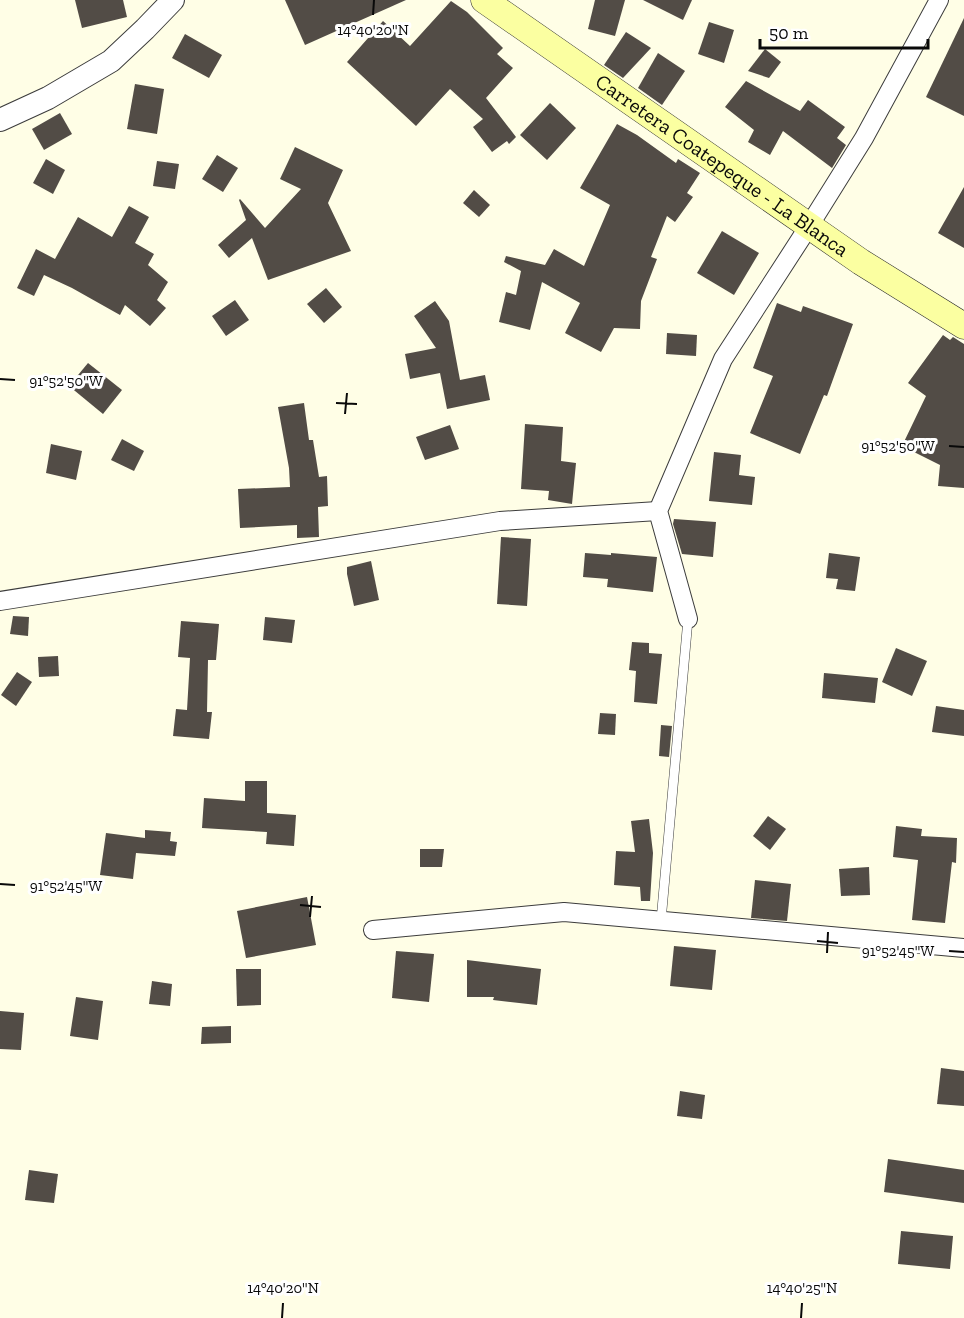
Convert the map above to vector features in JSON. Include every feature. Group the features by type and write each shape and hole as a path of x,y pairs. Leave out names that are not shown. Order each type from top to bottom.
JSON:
{"main road":[{"name":"Carretera Coatepeque - La Blanca","path":"484,0 861,262 964,326"}],"street":[{"path":"0,120 48,98 111,61 173,0"},
{"path":"688,619 658,511 723,359 864,138 939,0"},
{"path":"0,601 500,521 658,511"},
{"path":"373,930 564,912 964,948"}],"lane":[{"path":"661,921 688,619"}],"building":[{"path":"75,0 123,0 127,17 82,28"},
{"path":"285,0 406,0 305,45"},
{"path":"595,0 625,0 615,36 588,29"},
{"path":"643,0 692,0 683,20"},
{"path":"451,1 467,12 503,48 497,54 513,68 486,98 516,137 509,144 507,141 492,152 473,127 483,119 450,89 416,126 347,62 383,21 410,46"},
{"path":"964,18 964,116 926,97"},
{"path":"709,22 734,30 724,63 698,54"},
{"path":"626,32 651,48 623,78 604,65"},
{"path":"185,34 222,55 209,78 172,58"},
{"path":"765,49 781,62 769,78 748,71"},
{"path":"658,53 685,71 662,105 638,88"},
{"path":"746,81 800,111 808,100 845,127 837,138 846,145 832,168 783,131 770,155 748,142 754,130 725,107"},
{"path":"135,84 164,89 157,134 127,129"},
{"path":"550,103 576,128 547,160 520,135"},
{"path":"60,113 72,134 44,150 32,129"},
{"path":"617,124 637,135 676,163 678,159 700,173 687,193 693,197 675,222 667,216 651,257 657,259 641,301 640,329 614,328 601,352 565,333 580,303 542,282 530,330 499,322 506,292 516,295 521,271 504,262 506,256 545,265 554,249 584,266 610,205 580,188"},
{"path":"295,147 343,170 328,203 351,251 268,280 252,238 229,258 218,245 246,220 240,199 265,228 301,189 280,179"},
{"path":"217,155 238,168 223,192 202,179"},
{"path":"46,159 65,170 53,194 33,183"},
{"path":"157,161 179,164 175,189 153,186"},
{"path":"964,187 964,248 938,233"},
{"path":"474,190 490,205 479,217 463,203"},
{"path":"129,206 149,217 135,243 154,254 148,265 168,282 157,300 166,308 150,326 125,305 120,315 44,275 34,296 17,288 36,249 55,259 78,217 112,237"},
{"path":"722,231 759,253 734,295 697,273"},
{"path":"326,288 342,307 324,323 307,304"},
{"path":"235,300 249,320 226,336 212,316"},
{"path":"435,301 449,321 460,380 485,375 490,400 447,409 440,373 410,379 405,354 436,348 414,316"},
{"path":"777,303 801,312 803,306 853,324 827,396 824,395 800,454 750,433 773,376 753,368"},
{"path":"667,333 697,335 696,356 666,354"},
{"path":"943,335 950,340 953,337 964,344 964,488 938,486 940,465 902,446 926,396 908,383"},
{"path":"88,363 122,390 103,414 69,386"},
{"path":"304,403 309,440 313,440 319,477 327,476 328,506 318,507 319,537 297,538 297,525 240,528 238,489 290,487 289,468 278,407"},
{"path":"525,424 563,427 561,461 576,463 572,504 548,500 549,491 521,489"},
{"path":"450,425 459,449 425,460 416,437"},
{"path":"122,439 144,451 134,471 111,460"},
{"path":"51,444 82,451 76,480 46,473"},
{"path":"714,452 741,455 739,475 755,477 752,505 709,501"},
{"path":"674,519 716,522 713,557 682,554 673,524"},
{"path":"501,537 531,539 527,606 497,604"},
{"path":"585,553 657,557 653,592 607,587 608,579 583,577"},
{"path":"829,553 860,557 855,591 836,589 838,579 826,578"},
{"path":"371,561 379,600 354,606 347,567"},
{"path":"13,616 29,617 28,636 10,634"},
{"path":"265,617 295,620 292,643 263,640"},
{"path":"181,621 219,624 216,660 208,660 207,712 212,712 209,739 173,736 176,709 187,710 190,658 178,657"},
{"path":"632,642 649,643 649,653 662,654 657,704 634,702 636,671 629,670"},
{"path":"896,648 927,661 912,696 882,682"},
{"path":"58,656 59,676 39,677 38,657"},
{"path":"17,672 32,682 16,706 1,695"},
{"path":"824,673 878,678 875,703 822,698"},
{"path":"936,706 964,710 964,736 932,732"},
{"path":"600,713 616,714 615,735 598,734"},
{"path":"661,725 672,726 669,757 659,756"},
{"path":"245,781 267,781 267,813 296,815 294,846 266,844 267,832 202,828 204,798 245,801"},
{"path":"768,816 786,829 770,850 753,836"},
{"path":"649,819 653,853 650,901 641,901 640,887 614,885 616,851 635,852 631,821"},
{"path":"896,826 922,829 921,836 957,838 956,863 952,862 945,923 912,920 918,860 893,857"},
{"path":"145,830 171,832 170,841 177,842 175,856 136,853 133,879 100,875 106,833 145,838"},
{"path":"420,849 444,849 442,867 420,867"},
{"path":"869,867 870,895 841,896 839,869"},
{"path":"755,880 791,884 787,921 751,918"},
{"path":"307,897 316,945 246,958 237,911"},
{"path":"674,946 716,950 712,990 670,986"},
{"path":"396,951 434,954 429,1002 392,998"},
{"path":"467,960 541,969 537,1005 493,1000 494,997 467,997"},
{"path":"236,969 261,969 261,1005 237,1006"},
{"path":"152,981 172,984 170,1006 149,1004"},
{"path":"76,997 103,1001 98,1040 70,1036"},
{"path":"0,1011 24,1013 21,1050 0,1049"},
{"path":"231,1026 231,1043 201,1044 202,1027"},
{"path":"941,1068 964,1071 964,1106 937,1104"},
{"path":"680,1091 705,1095 702,1119 677,1116"},
{"path":"888,1159 964,1170 964,1203 884,1192"},
{"path":"29,1170 58,1174 54,1203 25,1200"},
{"path":"901,1231 953,1236 950,1269 898,1264"}]}
